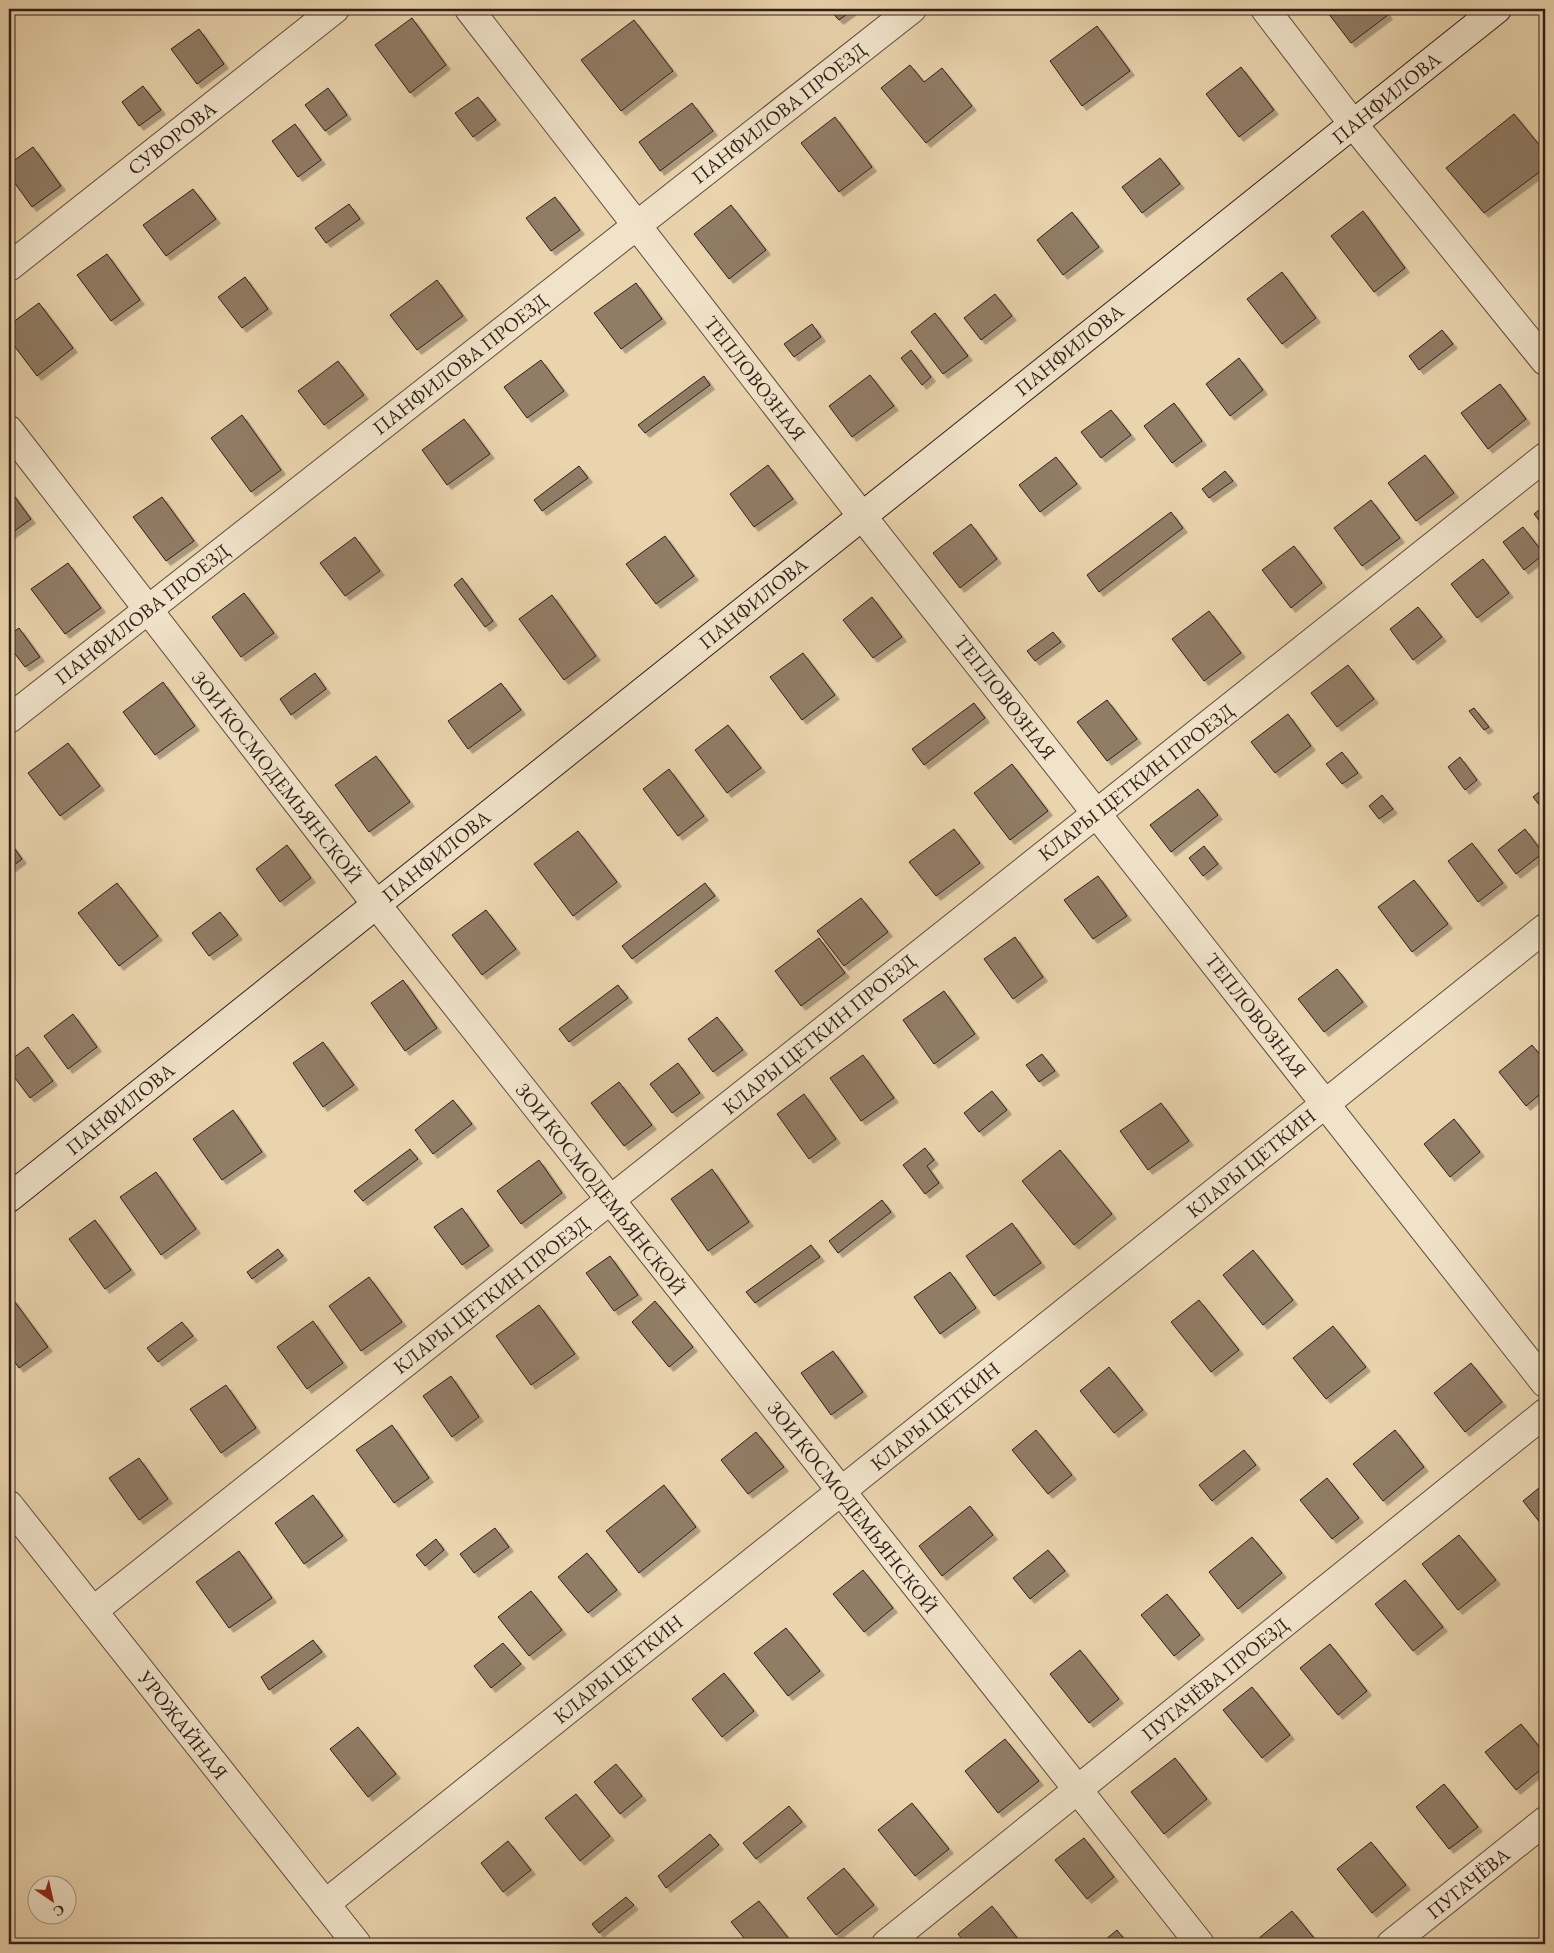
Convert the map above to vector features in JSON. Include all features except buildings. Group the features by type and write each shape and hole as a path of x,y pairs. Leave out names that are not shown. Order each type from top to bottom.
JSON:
{"street":[{"name":"СУВОРОВА","path":"9,267 335,9"},
{"name":"ТЕПЛОВОЗНАЯ","path":"469,9 862,516 1545,1383"},
{"name":"ПАНФИЛОВА ПРОЕЗД","path":"9,719 912,9"},
{"path":"1264,9 1353,124 1545,361"},
{"name":"ПАНФИЛОВА","path":"9,1198 1497,9"},
{"name":"ЗОИ КОСМОДЕМЬЯНСКОЙ","path":"9,430 376,904 1200,1944"},
{"name":"КЛАРЫ ЦЕТКИН ПРОЕЗД","path":"93,1611 1545,456"},
{"name":"КЛАРЫ ЦЕТКИН","path":"324,1904 1545,928"},
{"name":"ПУГАЧЁВА ПРОЕЗД","path":"886,1944 1545,1413"},
{"name":"УРОЖАЙНАЯ","path":"9,1505 357,1944"},
{"name":"ПУГАЧЁВА","path":"1391,1944 1545,1822"}]}
